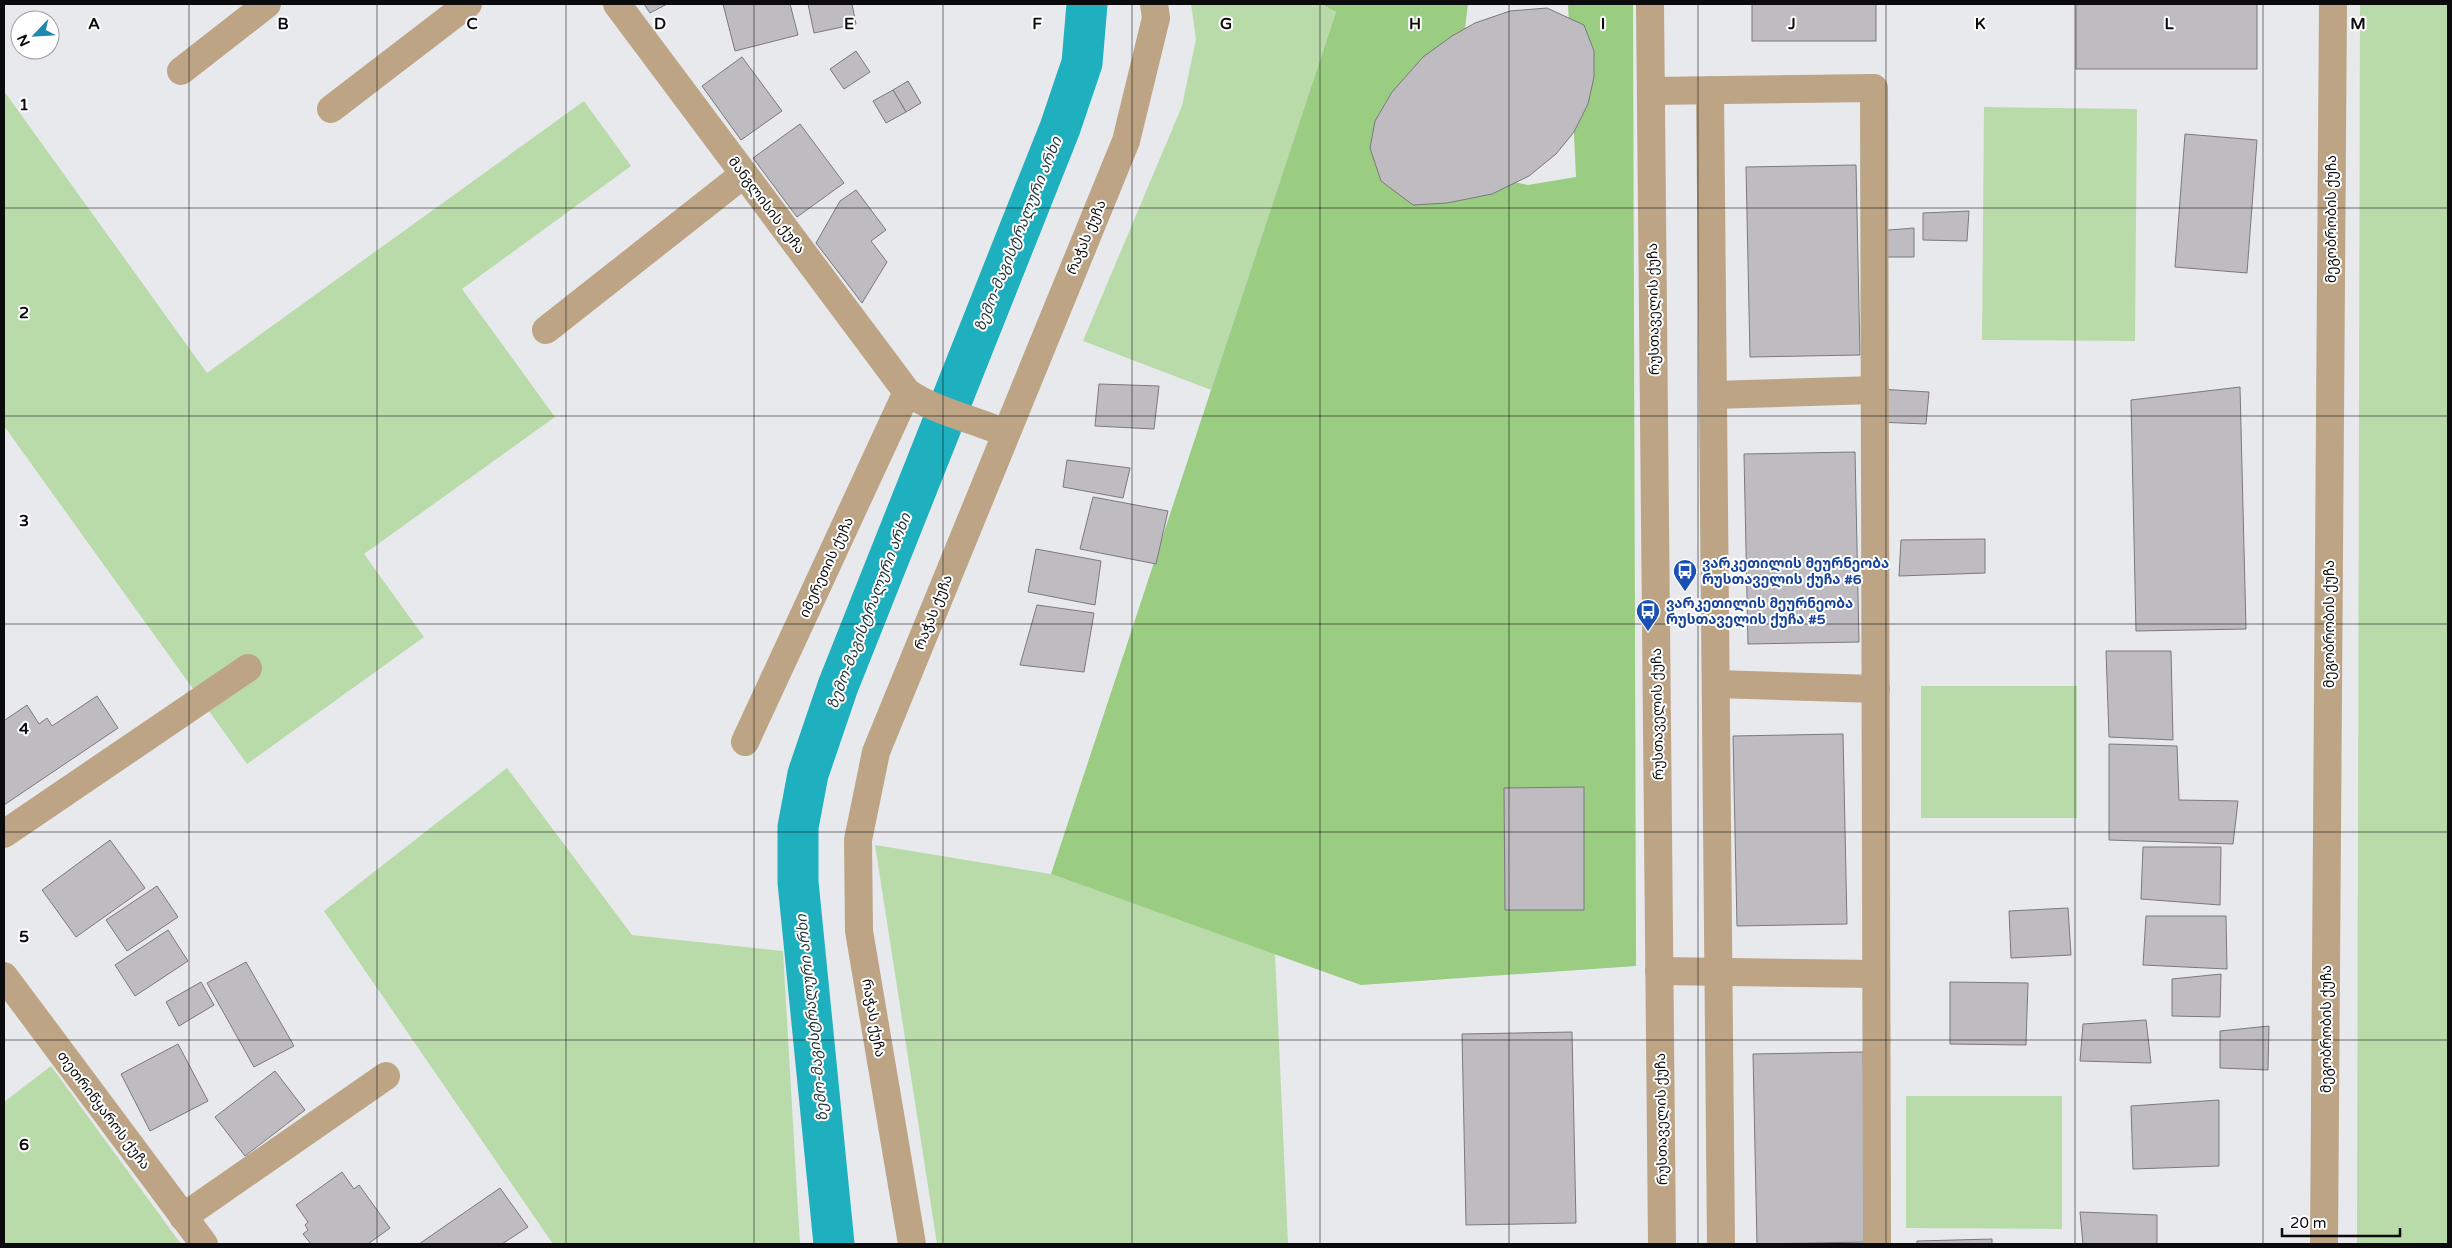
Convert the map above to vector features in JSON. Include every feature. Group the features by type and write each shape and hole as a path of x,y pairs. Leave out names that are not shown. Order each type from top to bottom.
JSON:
{"street":[{"path":"181,71 267,4"},
{"path":"331,109 468,4"},
{"name":"მანგლისის ქუჩა","path":"617,4 914,397"},
{"name":"რაჭას ქუჩა","path":"912,1244 859,931 858,840 876,752 1126,141 1156,18 1154,4"},
{"name":"რუსთაველის ქუჩა","path":"1650,4 1662,1244"},
{"name":"მეგობრობის ქუჩა","path":"2324,1244 2333,4"},
{"path":"1651,91 1874,88 1877,1244"},
{"path":"1710,90 1721,1244"},
{"path":"546,330 744,174"},
{"path":"1713,395 1875,390"},
{"path":"914,397 1005,433"},
{"name":"იმერეთის ქუჩა","path":"745,742 914,397"},
{"path":"4,834 248,668"},
{"path":"1716,684 1876,689"},
{"path":"1659,971 1876,974"},
{"name":"თეთრიწყაროს ქუჩა","path":"4,976 204,1244"},
{"path":"183,1216 386,1076"}],"green space":[{"path":"1191,4 1321,4 1336,12 1211,390 1083,341 1182,106 1196,39"},
{"path":"1321,4 1468,4 1463,45 1472,173 1528,185 1576,177 1568,4 1633,4 1636,966 1361,985 1051,874 1336,12"},
{"path":"2360,4 2448,4 2448,1244 2357,1244"},
{"path":"4,91 207,373 584,101 631,166 462,289 555,417 364,554 424,637 247,764 4,426"},
{"path":"1984,107 2137,109 2135,341 1982,340"},
{"path":"1921,686 2077,686 2077,818 1921,818"},
{"path":"507,768 632,935 783,951 800,1244 553,1244 324,911"},
{"path":"875,845 1051,874 1275,954 1288,1244 937,1244"},
{"path":"51,1066 181,1244 4,1244 4,1102"},
{"path":"1906,1096 2062,1096 2062,1229 1906,1228"}],"building":[{"path":"644,4 667,4 650,13"},
{"path":"723,4 790,4 798,35 735,51"},
{"path":"808,4 852,4 856,24 814,33"},
{"path":"1752,4 1876,4 1876,41 1752,41"},
{"path":"2076,4 2257,4 2257,69 2076,69"},
{"path":"1547,8 1584,25 1594,51 1594,77 1588,104 1574,132 1556,154 1529,176 1492,194 1447,203 1413,205 1381,181 1370,148 1375,121 1392,92 1423,57 1452,36 1475,23 1510,11"},
{"path":"856,51 870,72 844,89 830,69"},
{"path":"742,57 782,111 741,140 702,86"},
{"path":"908,81 921,103 906,112 893,90"},
{"path":"893,90 906,112 886,123 873,101"},
{"path":"800,124 844,183 797,217 753,158"},
{"path":"2185,134 2257,140 2247,273 2175,267"},
{"path":"1856,165 1860,355 1750,357 1746,167"},
{"path":"856,190 886,230 871,241 887,262 862,303 816,243 840,201"},
{"path":"1969,211 1967,241 1923,240 1923,213"},
{"path":"1914,228 1914,257 1877,257 1877,231"},
{"path":"1099,384 1159,386 1154,429 1095,426"},
{"path":"2240,387 2246,629 2136,631 2131,400"},
{"path":"1878,389 1929,392 1926,424 1877,422"},
{"path":"1855,452 1859,642 1748,644 1744,454"},
{"path":"1067,460 1130,468 1123,498 1063,487"},
{"path":"1093,497 1168,511 1156,564 1080,549"},
{"path":"1985,539 1985,573 1899,576 1901,540"},
{"path":"1036,549 1101,561 1095,605 1028,592"},
{"path":"1037,605 1094,613 1084,672 1020,665"},
{"path":"2106,651 2171,651 2173,740 2109,737"},
{"path":"97,696 118,728 4,805 4,719 27,705 39,724 47,718 52,726"},
{"path":"1843,734 1847,924 1737,926 1733,736"},
{"path":"2109,744 2177,746 2179,800 2238,801 2233,844 2109,840"},
{"path":"1584,787 1584,910 1505,910 1504,788"},
{"path":"110,840 145,888 76,937 42,890"},
{"path":"2143,847 2221,847 2220,905 2141,899"},
{"path":"157,886 178,917 127,951 106,920"},
{"path":"2068,908 2071,955 2011,958 2009,911"},
{"path":"2146,916 2226,916 2227,969 2143,965"},
{"path":"168,930 188,961 135,996 115,965"},
{"path":"246,962 294,1046 254,1067 207,983"},
{"path":"2221,974 2220,1017 2172,1016 2172,979"},
{"path":"201,982 214,1005 179,1026 166,1002"},
{"path":"1950,982 2028,983 2026,1045 1950,1044"},
{"path":"2146,1020 2151,1063 2080,1061 2083,1024"},
{"path":"2269,1026 2268,1070 2220,1068 2220,1031"},
{"path":"1572,1032 1576,1223 1466,1225 1462,1034"},
{"path":"178,1044 208,1101 150,1131 121,1074"},
{"path":"1863,1052 1867,1242 1757,1244 1753,1054"},
{"path":"275,1071 305,1110 245,1156 215,1117"},
{"path":"2219,1100 2219,1166 2133,1169 2131,1106"},
{"path":"342,1172 354,1189 359,1185 390,1228 368,1244 311,1244 303,1234 308,1230 305,1225 308,1222 296,1205"},
{"path":"500,1188 528,1227 502,1244 419,1244"},
{"path":"2080,1212 2157,1215 2157,1244 2083,1244"},
{"path":"1992,1239 1992,1244 1917,1244 1917,1241"}],"waterway":[{"name":"ზემო-მაგისტრალური არხი","path":"834,1244 798,882 798,827 808,774 838,686 1060,128 1082,63 1087,4"}],"place":[{"name":"ვარკეთილის მეურნეობა რუსთაველის ქუჩა #6","path":"1685,592"},
{"name":"ვარკეთილის მეურნეობა რუსთაველის ქუჩა #5","path":"1648,632"}]}
